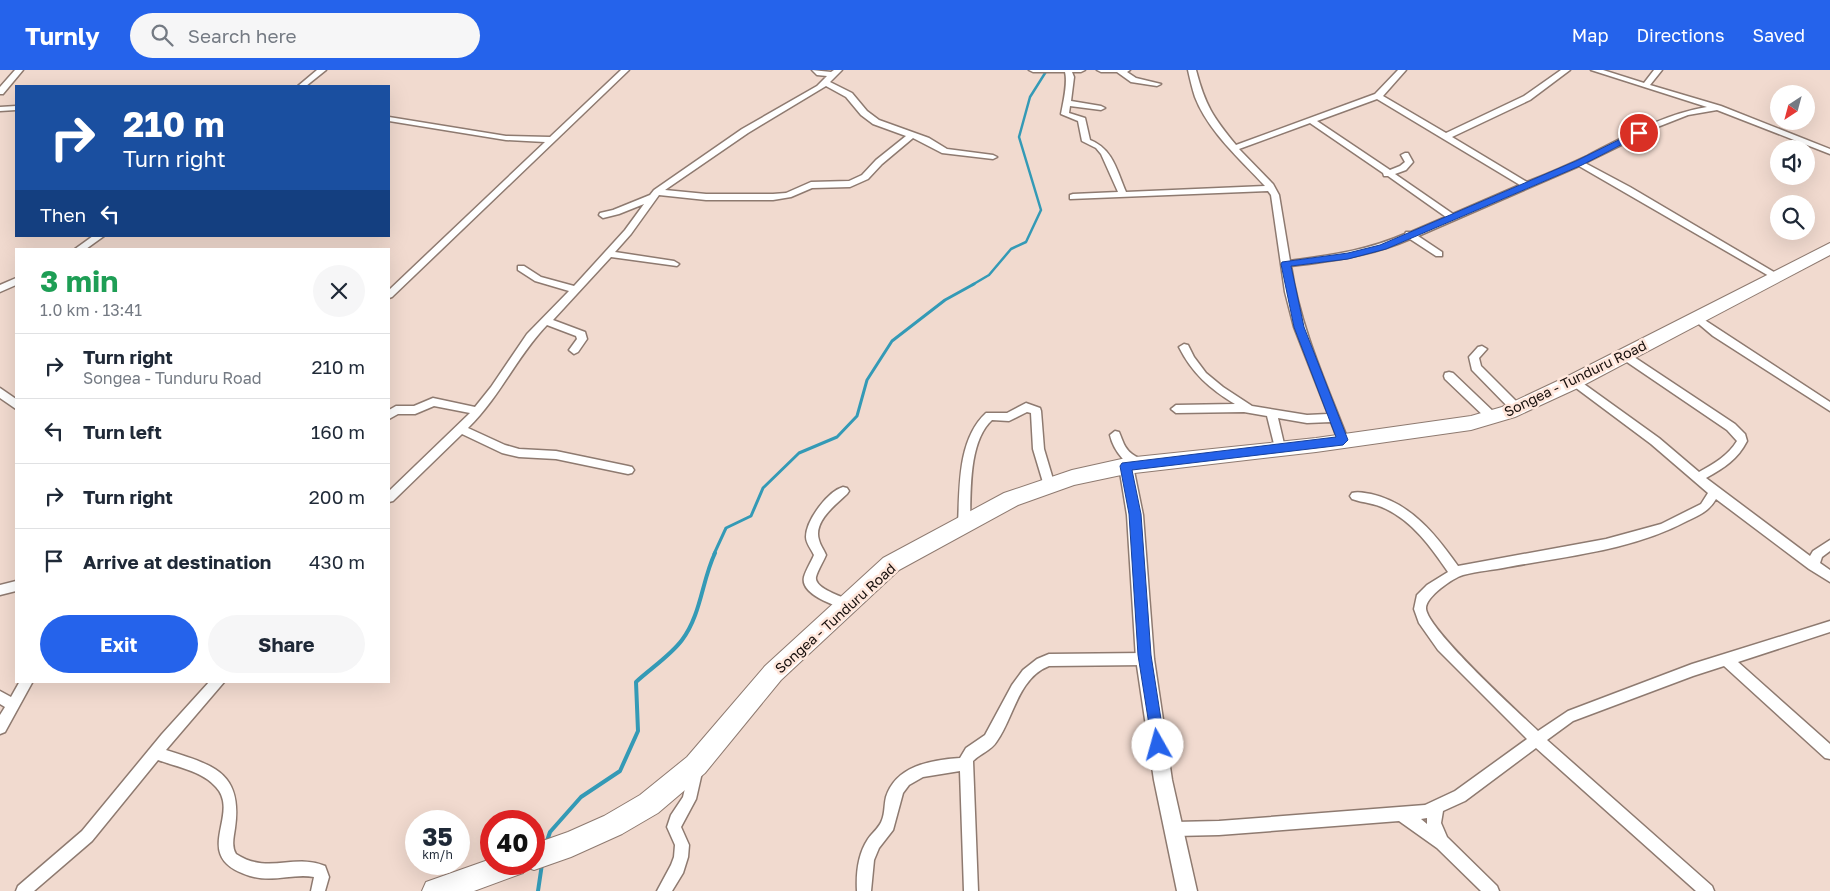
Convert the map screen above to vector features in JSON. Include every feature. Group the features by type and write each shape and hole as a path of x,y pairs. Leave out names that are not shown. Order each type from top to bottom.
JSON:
{"highway":[{"name":"Songea - Tunduru Road","path":"545,853 613,825 650,804 696,765 773,674 845,604 891,564 1011,499 1072,478 1133,465 1471,423 1492,417 1573,382 1830,248"},
{"path":"435,891 482,875"}],"street":[{"path":"0,92 19,70"},
{"path":"303,85 322,70"},
{"path":"390,295 625,70"},
{"path":"816,70 820,73 836,72"},
{"path":"1032,70 1081,70"},
{"path":"1101,70 1123,70 1134,80 1156,84"},
{"path":"1192,70 1199,97 1212,121 1275,195 1286,264 1299,327 1343,440"},
{"path":"1234,148 1378,96 1402,70"},
{"path":"1444,137 1527,98 1566,70"},
{"path":"1595,70 1718,108 1830,152"},
{"path":"1646,85 1658,70"},
{"path":"1068,71 1070,77 1065,114 1082,120 1087,141 1102,149 1112,167 1123,195"},
{"path":"603,215 627,208 655,195 745,131 826,83 836,72"},
{"path":"826,83 850,94 864,113 876,122 926,140 944,151 993,157"},
{"path":"1378,96 1526,185"},
{"path":"1065,103 1101,108"},
{"path":"0,109 15,108"},
{"path":"1286,264 1358,253 1383,247 1451,216 1579,163 1657,124 1686,113 1718,108"},
{"path":"390,119 506,138 553,140"},
{"path":"1311,120 1387,174 1451,216"},
{"path":"655,195 706,198 773,197 788,195 810,185 850,184 865,178 879,162 912,135"},
{"path":"1387,174 1407,165 1409,162 1405,154"},
{"path":"1579,163 1627,189 1776,277"},
{"path":"1073,197 1271,188"},
{"path":"390,497 478,411 495,390 531,336 609,254 655,195"},
{"path":"627,208 640,216"},
{"path":"1410,234 1439,254"},
{"path":"81,248 98,237"},
{"path":"609,254 674,264"},
{"path":"521,268 538,279 576,290"},
{"path":"0,289 15,282"},
{"path":"1696,318 1717,334 1830,407"},
{"path":"546,321 582,334 582,339 574,350"},
{"path":"1184,347 1190,362 1197,371 1220,390 1252,409"},
{"path":"1482,349 1474,357 1476,367 1516,408"},
{"path":"1625,355 1731,427 1741,437 1742,441 1737,449 1718,466 1698,477"},
{"path":"1449,376 1492,417"},
{"path":"1573,382 1655,441 1715,492 1830,577"},
{"path":"0,392 15,404"},
{"path":"390,414 396,410 415,410 433,402 478,411"},
{"path":"964,524 965,492 972,446 977,430 983,421 990,416 1009,417 1026,407 1036,411 1038,418 1037,440 1041,462 1049,486"},
{"path":"1176,409 1223,407 1252,409 1307,418 1333,418"},
{"path":"1272,413 1280,448"},
{"path":"461,429 502,449 519,453 556,455 628,470"},
{"path":"1115,435 1120,450 1134,462 1135,514 1145,659 1163,780 1187,891"},
{"path":"843,491 825,508 815,522 812,536 820,555 810,577 810,582 815,590 845,604"},
{"path":"1707,891 1536,739 1443,646 1425,623 1420,609 1421,599 1430,589 1456,573 1606,544 1664,528 1706,508 1715,492"},
{"path":"1356,496 1372,498 1389,504 1416,522 1432,539 1456,573"},
{"path":"1813,565 1817,554 1830,545"},
{"path":"0,590 15,586"},
{"path":"1175,829 1219,828 1426,812 1460,796 1568,717 1726,659 1830,626"},
{"path":"971,891 965,764 969,754 983,747 993,735 1030,670 1040,662 1049,660 1145,659"},
{"path":"1726,659 1830,753"},
{"path":"0,728 26,683"},
{"path":"23,891 86,836 217,683"},
{"path":"0,697 13,705"},
{"path":"156,753 205,771 223,783 230,795 230,817 226,851 229,858 261,871 272,872 308,867 316,869 320,871 322,877 318,891"},
{"path":"864,891 865,860 888,826 897,789 916,772 942,765 965,764"},
{"path":"664,891 678,868 681,857 682,845 674,827 676,820 689,799 696,765"},
{"path":"1436,808 1434,823 1442,843"},
{"path":"1401,814 1442,843 1492,891"}],"waterway":[{"path":"972,285 989,275 1011,249 1026,242 1041,210 1019,137 1030,97 1047,70"},
{"path":"714,554 726,528 751,516 763,488 799,453 837,437 857,416 867,380 892,341 945,300 974,284"},
{"path":"547,841 550,832 581,797 620,771 638,731 636,682 682,640 693,620 715,553"},
{"path":"538,891 540,875"}],"route":[{"path":"1158,745 1144,655 1135,514 1126,466 1316,445 1343,440 1306,350 1290,292 1286,264 1348,256 1383,247 1411,233 1579,163 1639,133"}]}
